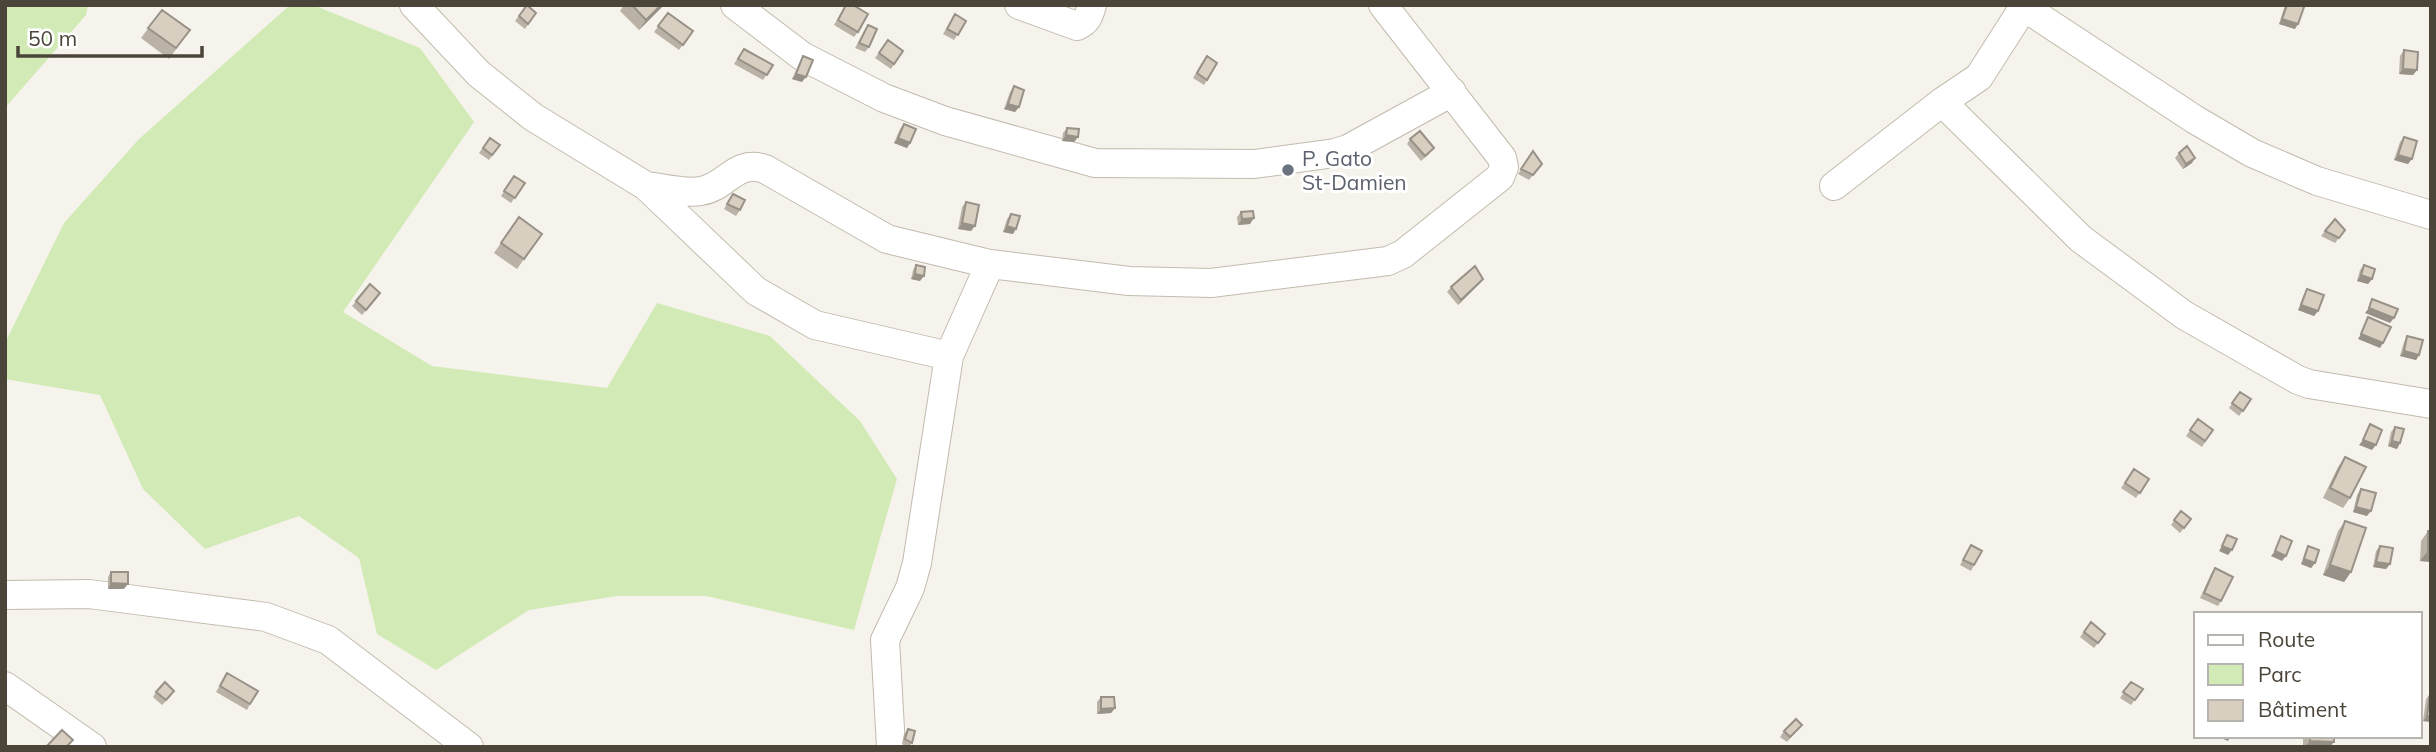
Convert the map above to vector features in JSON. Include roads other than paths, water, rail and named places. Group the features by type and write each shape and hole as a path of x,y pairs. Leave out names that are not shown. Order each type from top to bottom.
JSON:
{"street":[{"path":"414,5 479,74 523,109 646,186 747,284 815,326 949,356"},
{"path":"734,5 802,56 884,98 946,121 1095,163 1254,164 1335,152 1348,149 1452,92"},
{"path":"1019,5 1077,26 1084,24 1089,17 1092,5"},
{"path":"646,186 699,192 709,189 745,166 754,165 887,239 990,264 1129,281 1211,283 1388,261 1402,254 1500,177 1504,167 1502,158 1383,5"},
{"path":"1835,186 1942,102 1979,77 2024,6 2194,119 2252,153 2317,181 2431,215"},
{"path":"1942,102 2067,228 2184,315 2309,384 2431,404"},
{"path":"891,747 885,640 910,588 917,563 949,356 990,264"},
{"path":"5,595 89,594 266,617 327,640 469,747"},
{"path":"5,686 92,747"}],"place":[{"name":"P. Gato St-Damien","path":"1288,170"}]}
